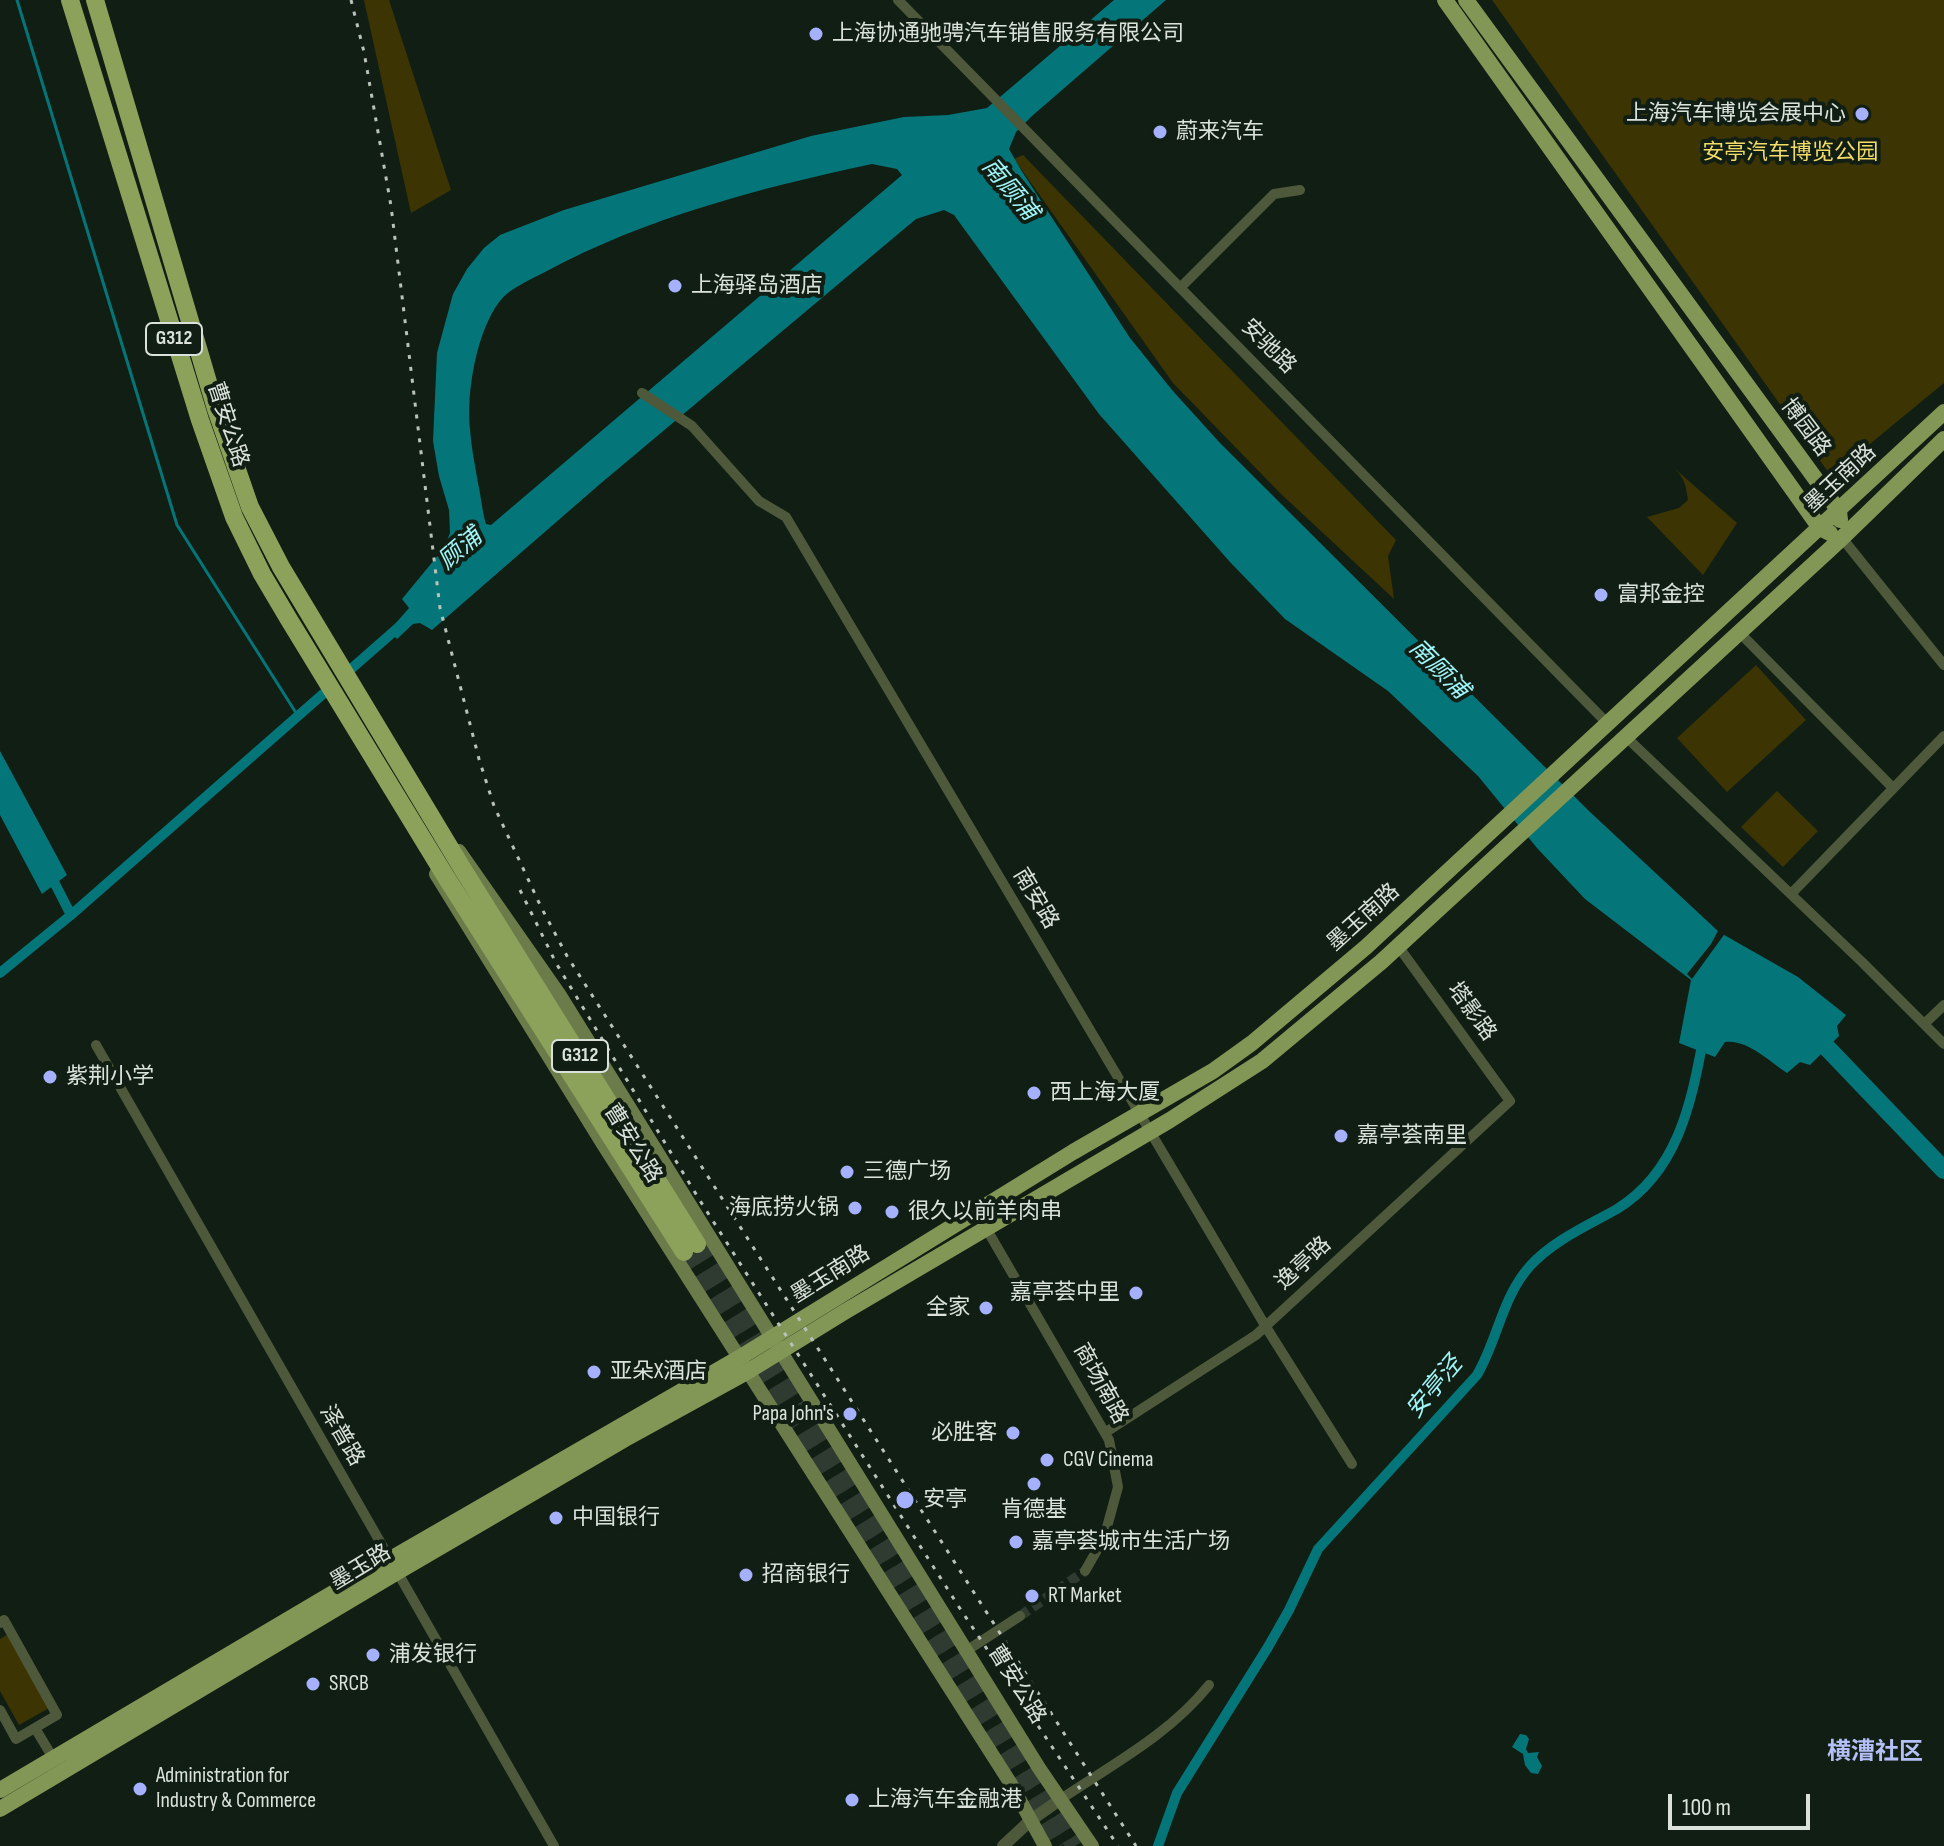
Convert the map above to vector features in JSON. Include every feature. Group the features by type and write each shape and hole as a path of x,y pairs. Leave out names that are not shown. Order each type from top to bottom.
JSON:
{"highway":[{"name":"曹安公路","path":"70,0 217,473 262,574 417,829 691,1248 333,654 250,507 233,463 95,0"}],"main road":[{"name":"博园路","path":"1445,0 1820,528"},
{"name":"博园路","path":"1466,0 1839,511 1842,538"},
{"name":"墨玉南路","path":"743,1365 1073,1152 1213,1071 1252,1043 1366,947 1944,412"},
{"name":"墨玉南路","path":"776,1344 986,1228 1262,1061 1343,996 1398,946 1842,538 1944,439"},
{"path":"1820,528 1842,538"},
{"name":"曹安公路","path":"434,821 474,868 559,994 966,1651 1092,1846"},
{"name":"曹安公路","path":"417,829 441,885 1031,1820"},
{"name":"墨玉路","path":"0,1790 392,1566 625,1439 743,1365"},
{"name":"墨玉路","path":"0,1809 392,1566"},
{"path":"1031,1820 1045,1846"}],"street":[{"name":"安驰路","path":"898,0 1607,723"},
{"path":"1181,287 1274,194 1300,190"},
{"name":"南安路","path":"642,393 692,426 759,501 786,517 1266,1327 1352,1464"},
{"path":"1842,538 1944,665"},
{"path":"1739,632 1893,788"},
{"path":"1625,736 1944,1044"},
{"path":"1791,894 1944,736"},
{"name":"塔影路","path":"1398,946 1510,1101"},
{"path":"1924,1024 1944,1005"},
{"name":"泽普路","path":"96,1045 554,1846"},
{"name":"逸亭路","path":"1106,1432 1266,1327 1510,1101"},
{"name":"商场南路","path":"986,1228 1106,1432 1118,1487 1104,1538 1085,1571"},
{"path":"966,1651 1020,1616"},
{"path":"0,1623 4,1620 57,1715 16,1739 0,1710"},
{"path":"1003,1846 1031,1820 1175,1722 1209,1685"},
{"path":"35,1728 53,1758"}],"green space":[{"path":"364,0 389,0 451,190 411,213"},
{"name":"安亭汽车博览公园","path":"1492,0 1944,0 1944,383 1831,476"},
{"path":"1023,155 1396,540 1388,556 1394,599 1280,493 1173,383 1014,159"},
{"path":"1674,468 1737,523 1703,575 1647,517 1679,508 1688,500 1683,479"},
{"path":"1756,665 1806,720 1727,792 1677,738"},
{"path":"1777,791 1818,831 1783,867 1741,827"},
{"path":"8,1634 49,1708 19,1725 0,1691 0,1639"}],"water":[{"path":"1114,0 1166,0 1016,132 1009,149 1021,170 1130,338 1220,443 1590,812 1719,932 1798,977 1846,1015 1837,1026 1839,1036 1810,1065 1800,1062 1787,1073 1741,1044 1725,1042 1715,1057 1679,1043 1691,980 1585,899 1537,848 1478,776 1388,691 1285,619 1230,562 1099,414 954,215 944,210 916,219 600,484 432,630 420,623 413,624 397,639 389,631 409,608 402,599 444,548 450,533 449,510 433,441 437,353 453,294 484,248 500,235 564,210 811,136 904,117 948,115 987,108","holes":["872,164 897,169 902,175 491,525 486,524 471,442 470,397 479,344 492,313 504,296 623,235 705,206"]},
{"path":"0,751 67,875 42,894 0,815"},
{"path":"1520,1734 1529,1739 1528,1753 1539,1752 1537,1757 1542,1766 1538,1774 1531,1773 1525,1765 1523,1754 1512,1747"}],"pier":[{"path":"1720,927 1726,932 1692,979 1687,974 1711,944"}],"waterway":[{"path":"17,0 177,525 298,716"},
{"name":"顾浦","path":"343,676 400,626"},
{"name":"顾浦","path":"0,973 71,915 331,687"},
{"path":"50,874 71,915"},
{"name":"南顾浦","path":"1812,1032 1944,1170"},
{"name":"安亭泾","path":"1158,1846 1177,1793 1268,1647 1318,1549 1477,1375 1506,1305 1530,1266 1560,1241 1617,1209 1654,1176 1678,1135 1693,1089 1703,1040"}],"tunnel":[{"path":"697,1244 1075,1846"},
{"path":"684,1252 1060,1846"},
{"path":"1020,1616 1085,1571"}],"railway":[{"path":"351,0 364,52 391,206 440,608 494,806 567,956 1136,1846"},
{"path":"520,890 556,963 699,1199 959,1607 1118,1846"}],"place":[{"name":"上海协通驰骋汽车销售服务有限公司","path":"816,34"},
{"name":"上海汽车博览会展中心","path":"1862,114"},
{"name":"蔚来汽车","path":"1160,132"},
{"name":"上海驿岛酒店","path":"675,286"},
{"name":"富邦金控","path":"1601,595"},
{"name":"紫荆小学","path":"50,1077"},
{"name":"西上海大厦","path":"1034,1093"},
{"name":"嘉亭荟南里","path":"1341,1136"},
{"name":"三德广场","path":"847,1172"},
{"name":"海底捞火锅","path":"855,1208"},
{"name":"很久以前羊肉串","path":"892,1212"},
{"name":"嘉亭荟中里","path":"1136,1293"},
{"name":"全家","path":"986,1308"},
{"name":"亚朵X酒店","path":"594,1372"},
{"name":"Papa John's","path":"850,1414"},
{"name":"必胜客","path":"1013,1433"},
{"name":"CGV Cinema","path":"1047,1460"},
{"name":"肯德基","path":"1034,1484"},
{"name":"安亭","path":"905,1500"},
{"name":"中国银行","path":"556,1518"},
{"name":"嘉亭荟城市生活广场","path":"1016,1542"},
{"name":"招商银行","path":"746,1575"},
{"name":"RT Market","path":"1032,1596"},
{"name":"浦发银行","path":"373,1655"},
{"name":"SRCB","path":"313,1684"},
{"name":"Administration for Industry & Commerce","path":"140,1789"},
{"name":"上海汽车金融港","path":"852,1800"}],"district":[{"name":"横漕社区","path":"1875,1753"}]}
